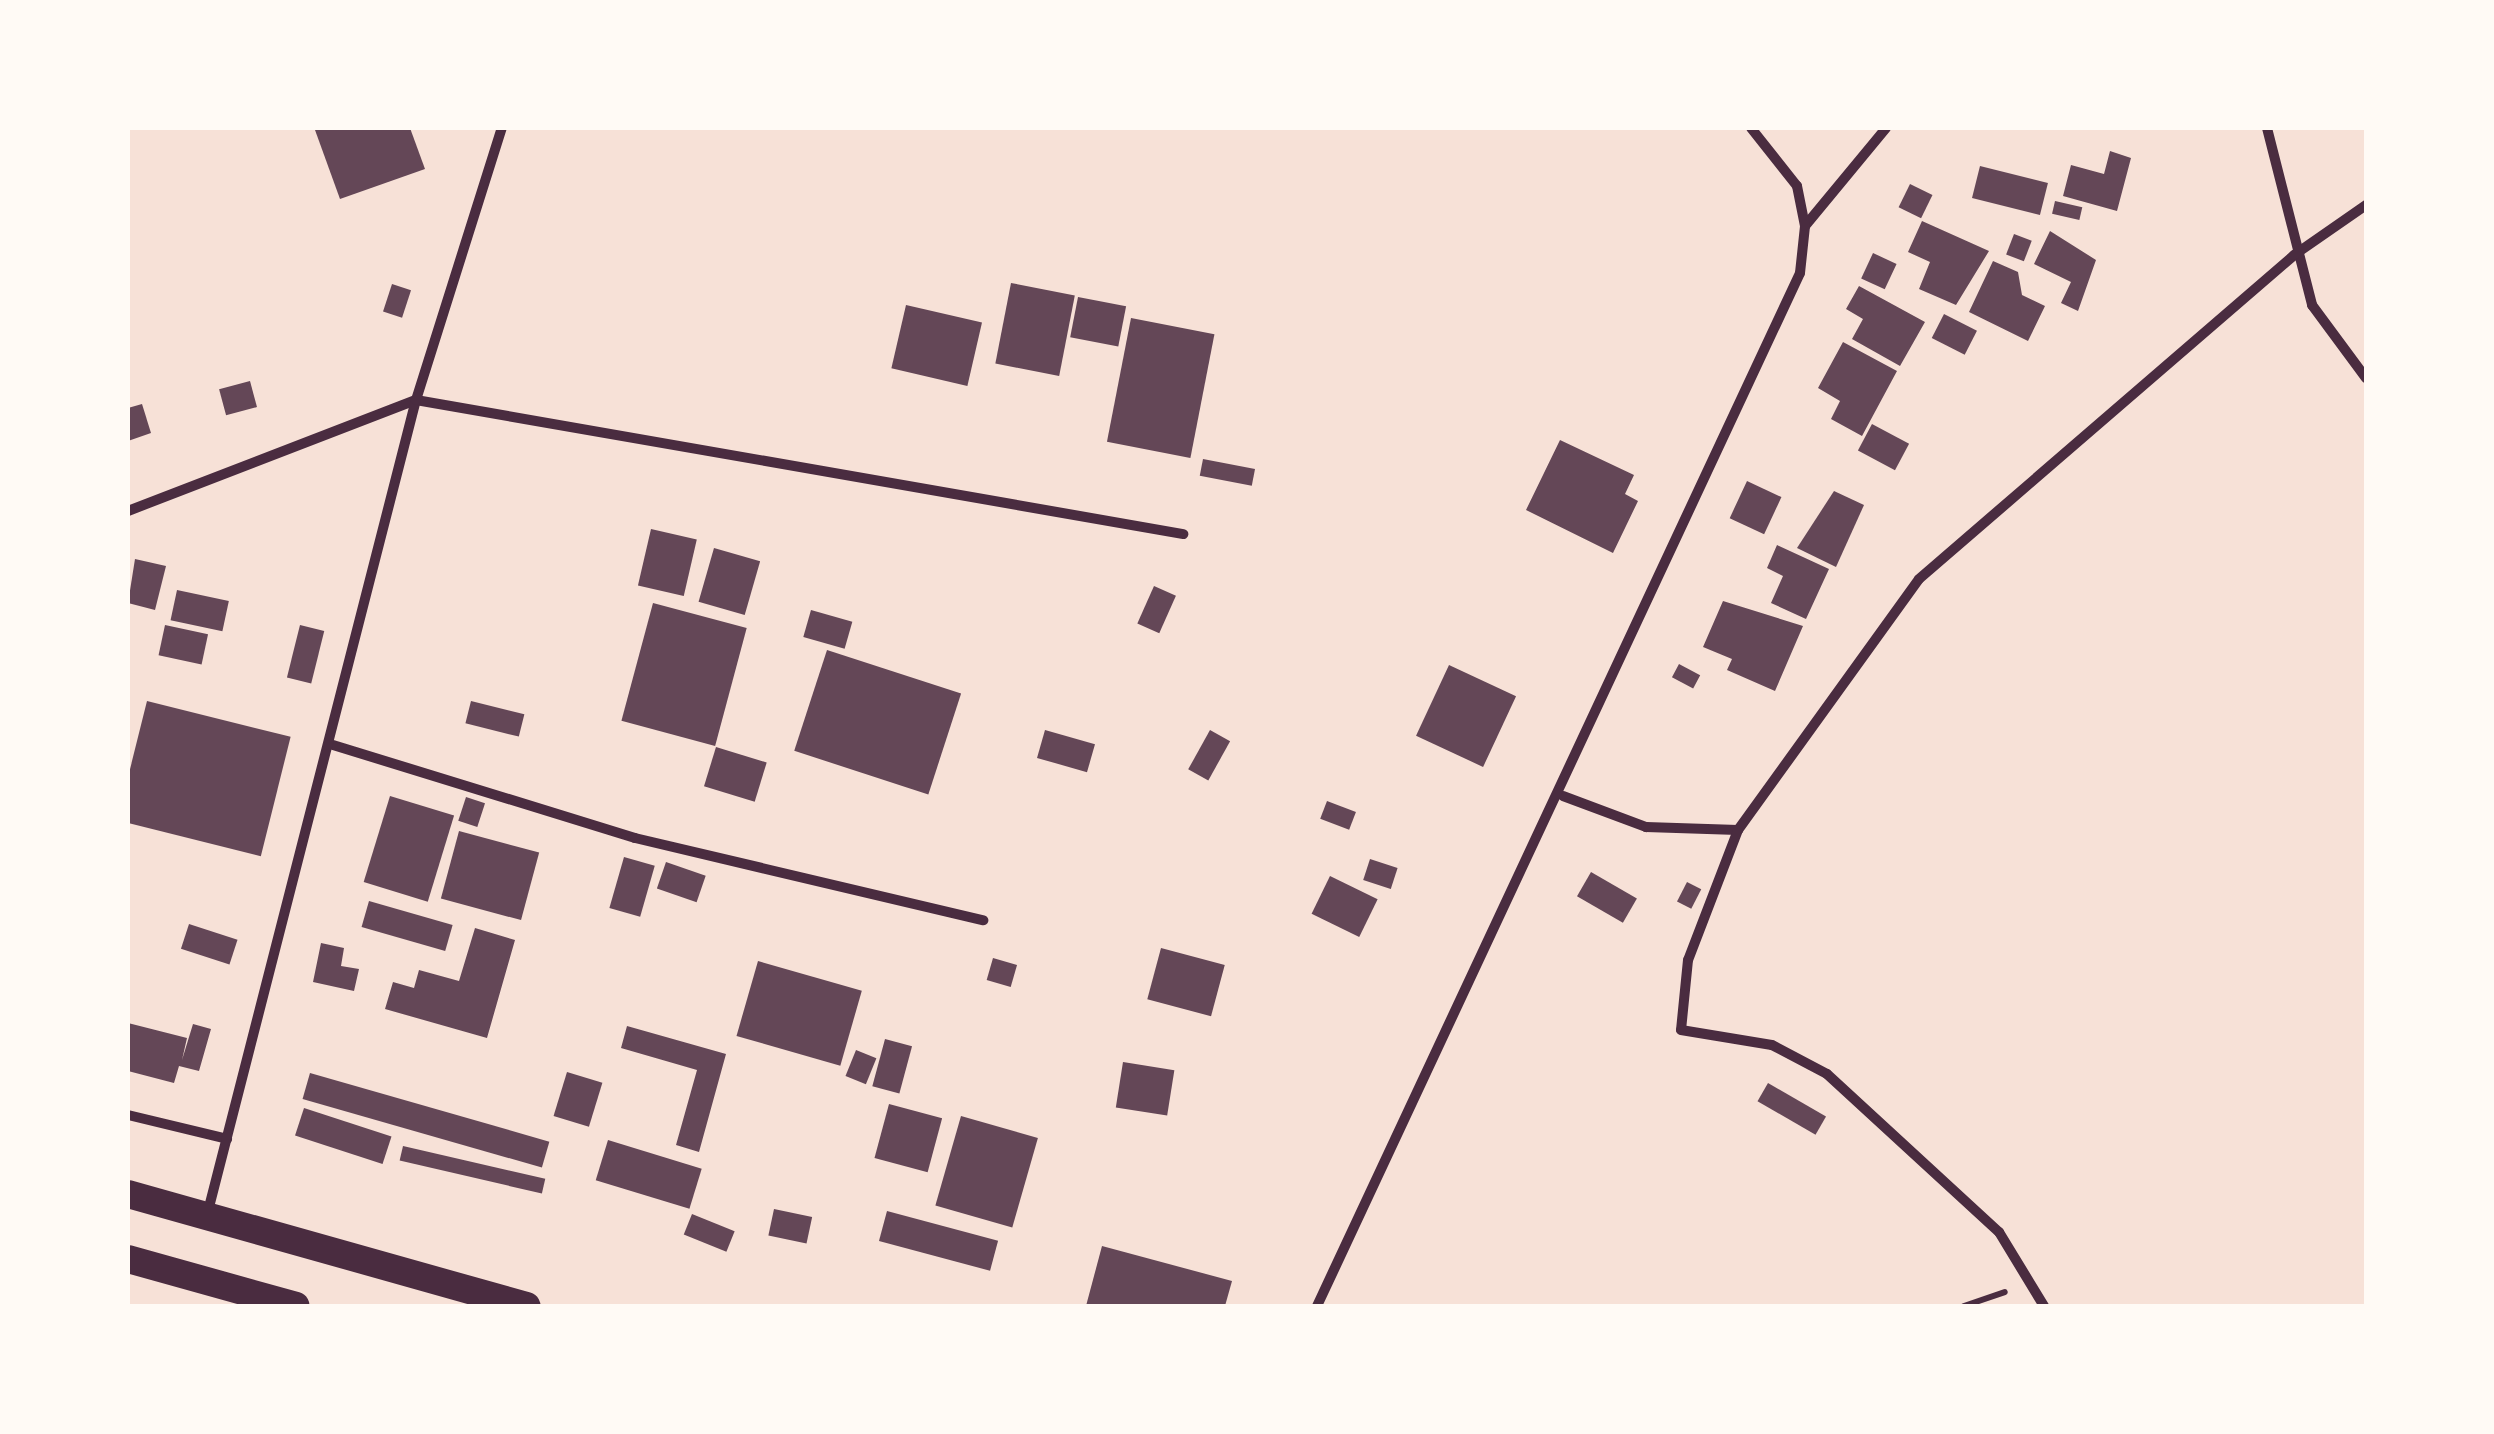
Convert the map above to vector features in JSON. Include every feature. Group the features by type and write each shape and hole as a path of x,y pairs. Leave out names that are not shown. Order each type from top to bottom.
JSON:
{"highway":[{"path":"128,1194 527,1306"},
{"path":"128,1259 296,1306"}],"street":[{"path":"206,1216 333,745 416,400 502,128"},
{"path":"1317,1306 1563,796 1800,273 1805,226 1797,186 1751,128"},
{"path":"1805,226 1886,128"},
{"path":"2266,128 2294,255 2312,306 2366,378"},
{"path":"2044,1306 2034,1282 1999,1232 1827,1074 1772,1045 1682,1030 1688,960 1738,830 1920,578 2294,255 2366,205"},
{"path":"128,511 416,400 1183,534"},
{"path":"333,745 635,838 983,920"},
{"path":"1563,796 1646,827 1738,830"},
{"path":"128,1115 226,1139"}],"path":[{"path":"1964,1306 2034,1282"}],"building":[{"path":"410,128 425,169 340,199 315,130"},
{"path":"2110,151 2131,158 2117,211 2063,196 2071,165 2104,174"},
{"path":"1980,166 2048,183 2040,215 1972,198"},
{"path":"1910,184 1932,195 1921,218 1899,207"},
{"path":"2055,201 2082,207 2079,220 2052,214"},
{"path":"1922,221 1989,251 1956,305 1919,289 1930,262 1908,252"},
{"path":"2050,231 2096,260 2078,311 2061,303 2071,282 2034,264"},
{"path":"2014,234 2032,241 2024,261 2006,255"},
{"path":"1873,253 1897,264 1885,289 1861,278"},
{"path":"1993,261 2018,272 2022,295 2045,306 2028,341 1969,312"},
{"path":"1011,283 1075,295 1059,376 995,363"},
{"path":"392,284 411,290 402,318 383,312"},
{"path":"1859,286 1925,322 1900,366 1852,339 1863,319 1846,309"},
{"path":"1078,297 1126,306 1118,347 1070,337"},
{"path":"906,305 982,323 967,386 891,368"},
{"path":"1944,314 1977,331 1965,355 1932,338"},
{"path":"1131,318 1214,334 1190,458 1107,442"},
{"path":"1843,342 1897,371 1862,436 1831,419 1840,401 1818,388"},
{"path":"250,381 257,407 226,415 219,389"},
{"path":"142,404 151,433 128,441 128,408"},
{"path":"1872,424 1909,444 1895,470 1858,450"},
{"path":"1560,440 1634,475 1625,494 1638,501 1613,553 1526,510"},
{"path":"1203,459 1255,469 1252,486 1200,476"},
{"path":"1747,481 1781,497 1764,534 1730,518"},
{"path":"1834,491 1864,505 1836,567 1797,548"},
{"path":"651,529 697,540 684,596 638,586"},
{"path":"1777,545 1829,569 1806,619 1771,603 1783,576 1767,568"},
{"path":"714,548 760,561 745,615 699,602"},
{"path":"135,559 166,566 155,610 128,603"},
{"path":"1154,586 1176,596 1159,633 1137,623"},
{"path":"177,590 229,601 222,631 171,620"},
{"path":"1723,601 1803,626 1775,691 1727,670 1732,659 1703,647"},
{"path":"653,603 747,628 715,746 621,721"},
{"path":"811,610 852,622 845,649 803,637"},
{"path":"165,625 208,634 202,664 159,655"},
{"path":"300,625 324,631 311,683 287,677"},
{"path":"827,650 961,694 928,794 794,751"},
{"path":"1679,664 1700,675 1693,689 1672,677"},
{"path":"1449,665 1516,696 1483,767 1416,736"},
{"path":"147,701 291,737 261,856 128,823 128,777"},
{"path":"471,701 524,714 519,737 465,723"},
{"path":"1045,730 1095,744 1087,772 1037,758"},
{"path":"1210,730 1230,741 1208,781 1188,769"},
{"path":"716,747 767,762 755,802 704,786"},
{"path":"390,796 454,816 428,902 364,882"},
{"path":"466,797 485,803 477,827 458,821"},
{"path":"1327,801 1356,812 1349,830 1320,819"},
{"path":"459,831 539,852 521,920 441,899"},
{"path":"624,857 655,866 640,917 609,908"},
{"path":"1370,859 1398,868 1391,889 1363,880"},
{"path":"666,862 706,876 697,902 657,888"},
{"path":"1591,872 1637,898 1623,923 1577,896"},
{"path":"1330,876 1378,899 1359,937 1312,914"},
{"path":"1687,882 1701,889 1691,909 1677,902"},
{"path":"369,901 453,925 445,951 362,927"},
{"path":"189,924 238,940 229,964 181,949"},
{"path":"475,928 515,940 487,1038 385,1009 393,982 414,988 419,970 459,981"},
{"path":"321,943 344,948 341,966 359,969 354,991 313,982"},
{"path":"1161,948 1225,965 1211,1016 1147,999"},
{"path":"993,958 1017,965 1011,987 987,980"},
{"path":"758,961 862,991 840,1066 737,1036"},
{"path":"128,1023 187,1038 182,1060 193,1024 211,1029 199,1071 179,1066 174,1083 128,1071"},
{"path":"627,1026 726,1054 699,1152 676,1145 697,1070 621,1048"},
{"path":"885,1039 912,1046 899,1094 872,1086"},
{"path":"856,1050 876,1058 866,1084 846,1076"},
{"path":"1123,1062 1174,1070 1167,1116 1116,1107"},
{"path":"567,1072 602,1083 589,1127 554,1116"},
{"path":"310,1073 549,1142 542,1168 303,1099"},
{"path":"1768,1083 1826,1116 1816,1135 1758,1101"},
{"path":"889,1104 942,1118 928,1172 875,1158"},
{"path":"304,1108 391,1136 383,1164 295,1136"},
{"path":"961,1116 1038,1138 1012,1227 935,1205"},
{"path":"608,1140 702,1169 689,1209 596,1180"},
{"path":"403,1146 545,1179 542,1193 400,1161"},
{"path":"774,1209 812,1217 807,1244 768,1235"},
{"path":"887,1211 998,1241 990,1271 879,1241"},
{"path":"692,1214 735,1231 726,1252 684,1234"},
{"path":"1102,1246 1232,1281 1225,1306 1086,1306"}]}
